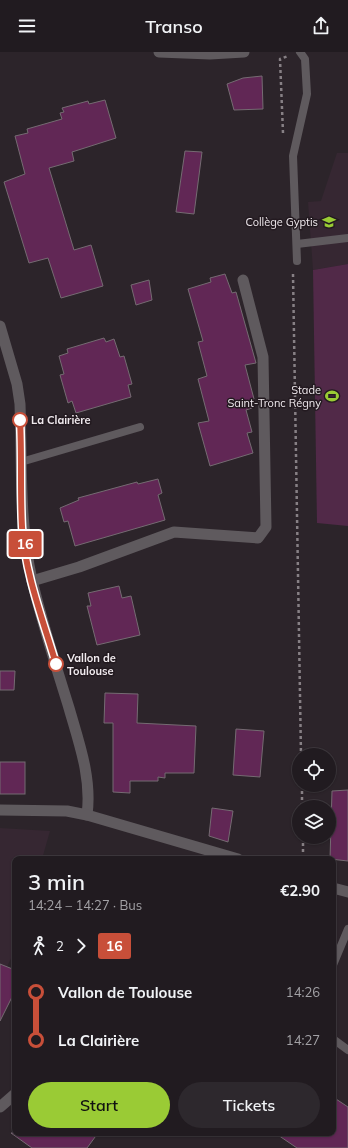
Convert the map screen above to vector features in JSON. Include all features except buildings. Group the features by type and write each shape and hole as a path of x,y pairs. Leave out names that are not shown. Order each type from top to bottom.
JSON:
{"street":[{"path":"160,52 244,52"},
{"path":"32,581 79,567 174,532 258,538 266,527 263,357 243,280"},
{"path":"0,326 17,384 20,404 22,528 32,581 84,761 89,793 87,815"},
{"path":"0,810 67,811 87,815 228,856"},
{"path":"336,889 348,892"},
{"path":"0,1107 12,1097"}],"lane":[{"path":"297,261 293,156 307,94 305,59 300,52"},
{"path":"297,244 348,238"},
{"path":"21,462 140,427"},
{"path":"336,958 348,929"},
{"path":"336,1041 348,1050"}],"path":[{"path":"292,277 301,748"},
{"path":"303,844 303,856"}],"shaded area":[{"name":"Collège Gyptis","path":"337,153 348,153 348,264 313,270 308,202 321,201"},
{"name":"Stade Saint-Tronc Régny","path":"348,264 348,526 317,523 313,270"},
{"path":"0,828 50,831 43,856 12,856 12,957 0,980"}],"bus line":[{"name":"16","path":"20,420 22,528 35,593 56,664"}],"place":[{"name":"Collège Gyptis","path":"329,222"},
{"name":"Stade Saint-Tronc Régny","path":"332,396"},
{"name":"La Clairière","path":"20,420"},
{"name":"Vallon de Toulouse","path":"56,664"}]}
